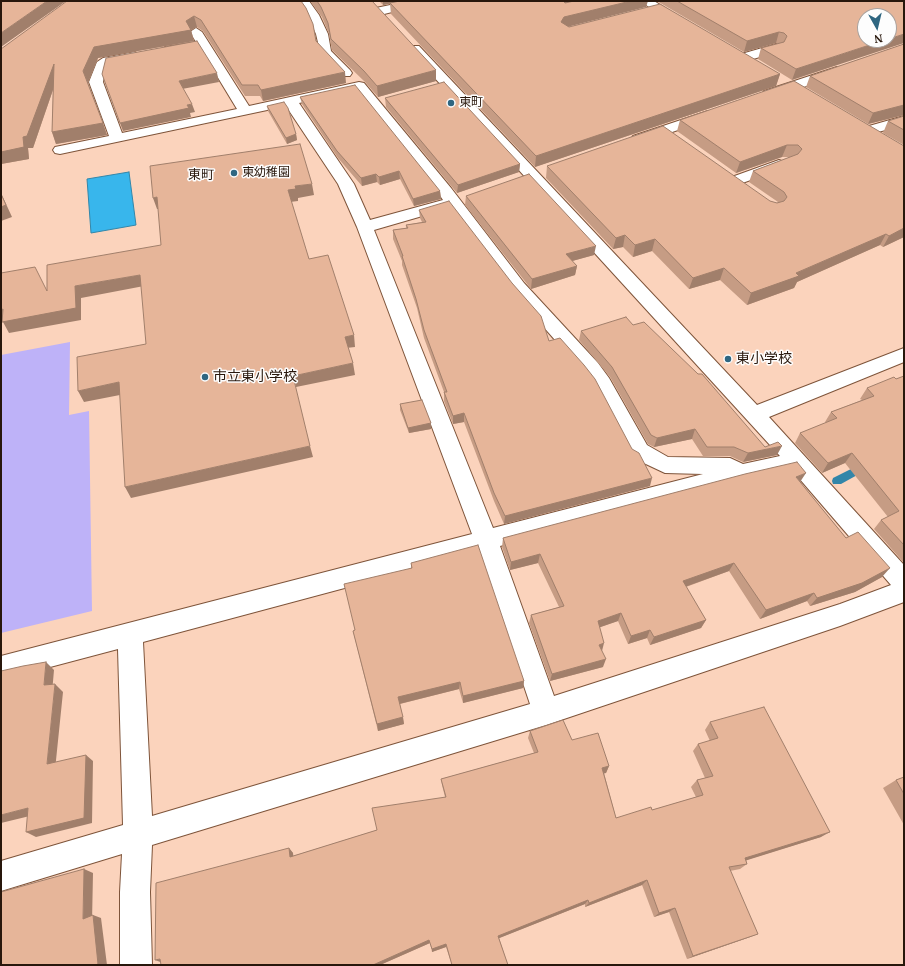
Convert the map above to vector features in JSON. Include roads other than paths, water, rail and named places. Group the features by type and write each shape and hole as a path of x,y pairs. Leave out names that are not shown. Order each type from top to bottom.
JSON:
{"street":[{"path":"303,1 320,28 325,52 359,86 460,200 518,287 591,368 602,383 639,451 666,465 730,466 740,473"},
{"path":"381,12 425,1"},
{"path":"645,7 660,10 692,28"},
{"path":"195,30 245,111"},
{"path":"406,39 441,86 532,175 796,462 904,582"},
{"path":"117,139 96,82 103,62 203,44"},
{"path":"743,58 776,48"},
{"path":"730,51 756,66"},
{"path":"753,99 849,66"},
{"path":"777,78 810,98"},
{"path":"60,150 359,86"},
{"path":"375,104 390,100"},
{"path":"290,101 346,184 365,227 486,539 546,712"},
{"path":"626,143 722,110"},
{"path":"867,131 904,120"},
{"path":"855,124 886,142"},
{"path":"662,130 675,140"},
{"path":"734,181 788,161"},
{"path":"721,172 747,190"},
{"path":"365,227 460,200"},
{"path":"753,415 904,355"},
{"path":"1,668 740,473 796,462"},
{"path":"1,876 546,712 840,615 904,591"},
{"path":"130,635 138,834 135,892 136,965"}],"water":[{"path":"129,172 136,225 91,233 87,179"}],"waterway":[{"path":"837,481 865,466"}],"place":[{"name":"東町","path":"451,103"},
{"name":"東幼稚園","path":"234,173"},
{"name":"東小学校","path":"728,359"},
{"name":"市立東小学校","path":"205,377"}],"district":[{"name":"東町","path":"201,175"}]}
